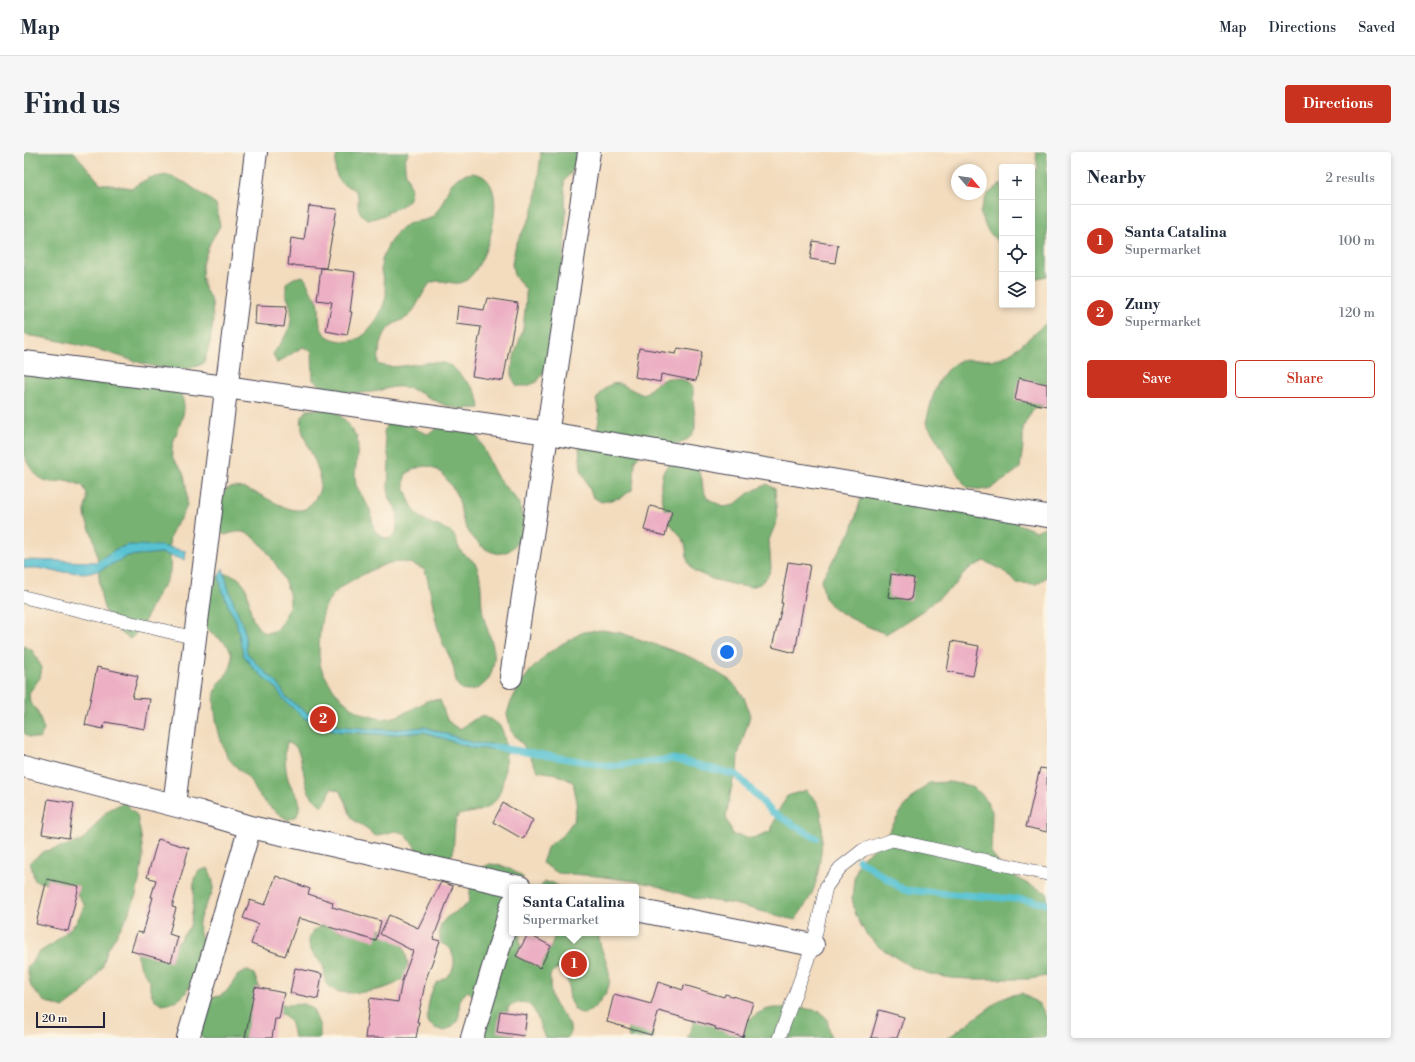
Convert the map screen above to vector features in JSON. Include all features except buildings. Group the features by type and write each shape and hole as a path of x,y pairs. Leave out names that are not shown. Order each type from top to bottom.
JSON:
{"street":[{"path":"174,805 256,152"},
{"path":"511,677 589,152"},
{"path":"24,362 226,387 548,433 1047,516"},
{"path":"24,766 174,805 250,827 509,885"},
{"path":"188,1038 250,827"},
{"path":"639,911 812,945"},
{"path":"472,1038 509,914"}],"lane":[{"path":"24,597 195,638"},
{"path":"779,1038 812,945 826,887 840,868 863,850 892,840 1047,874"}],"green space":[{"path":"24,152 74,152 100,183 131,188 149,178 168,175 186,183 216,204 220,226 210,243 202,265 203,285 212,302 213,323 210,342 204,363 192,368 179,369 152,366 90,348 52,339 24,335"},
{"path":"338,152 409,152 405,163 411,191 408,200 403,205 386,212 388,214 369,220 362,215 360,211 356,192 343,184 337,177 335,164"},
{"path":"541,152 586,152 583,158 564,181 566,213 564,253 552,351 542,375 537,382 527,386 517,386 512,378 512,367 523,329 526,290 514,275 512,264 516,244 530,218 536,199"},
{"path":"1035,152 1047,152 1047,276 1035,278 1035,170 1038,168"},
{"path":"473,173 484,177 491,186 494,198 492,228 482,259 468,279 461,283 438,281 430,283 410,315 391,326 385,333 380,348 378,364 395,367 434,362 451,366 473,389 477,395 480,408 462,409 450,407 414,390 402,387 393,387 361,393 336,391 327,388 313,380 312,351 303,347 277,363 273,354 289,329 291,317 290,306 286,293 286,283 294,278 303,276 311,292 317,299 321,328 327,336 342,341 358,339 371,328 384,304 386,293 382,278 381,266 383,256 390,242 397,232 405,226 432,217 443,202 452,183 457,178"},
{"path":"999,185 999,243 987,230 980,212 985,200 987,200 987,195"},
{"path":"1047,323 1047,404 1033,409 1023,427 1023,446 1020,468 987,490 967,488 926,423 930,406 940,379 952,365 960,361 991,360 1007,355 1019,347"},
{"path":"24,354 174,389 180,394 184,402 184,410 172,447 172,455 184,476 187,490 187,505 170,538 170,571 168,578 157,595 143,624 130,639 118,630 110,620 104,608 101,596 95,544 85,516 87,494 83,486 65,480 54,482 42,479 31,469 24,455"},
{"path":"668,378 682,380 693,388 695,428 692,434 681,443 673,446 642,452 635,460 632,490 620,498 601,502 593,497 581,469 579,448 592,437 597,429 599,414 596,400 602,391 613,384 623,385 644,395 658,382"},
{"path":"332,408 346,421 357,437 358,446 355,475 356,485 370,510 374,529 380,536 389,539 396,534 398,516 390,499 388,489 389,460 384,432 387,423 398,419 428,434 436,429 442,422 474,432 481,442 496,475 516,499 522,510 523,527 518,541 511,549 504,553 489,551 469,533 463,522 460,503 457,496 450,484 438,470 423,466 409,472 405,477 405,489 411,505 416,513 423,519 448,530 453,534 460,550 476,565 481,584 482,605 486,626 494,653 493,667 490,676 486,683 479,688 467,691 460,688 458,685 453,666 442,642 425,570 417,566 403,562 390,563 352,580 337,591 329,600 325,607 322,619 319,650 321,668 330,684 344,702 362,714 383,719 404,713 428,700 440,700 448,720 460,729 475,719 484,716 500,726 503,733 506,752 504,775 499,795 491,805 483,809 458,815 455,824 453,853 448,861 422,855 404,833 395,831 374,836 368,829 352,819 340,791 331,788 328,798 322,806 309,792 298,750 295,746 287,742 285,756 287,775 290,785 299,800 297,816 288,820 265,802 249,779 232,763 226,754 220,737 214,700 215,693 219,684 230,668 232,658 228,646 211,632 205,624 204,619 211,583 223,574 230,574 238,578 242,582 247,592 253,619 264,633 275,631 279,627 288,610 290,601 286,583 281,573 260,543 244,532 236,532 225,535 217,529 220,494 227,489 236,487 257,493 289,509 298,510 307,508 317,496 320,486 320,476 301,426 302,417 307,410"},
{"path":"676,460 695,461 707,498 724,507 734,505 749,493 767,484 775,489 777,520 769,540 771,569 767,577 760,584 750,587 740,586 712,579 694,571 688,562 685,543 666,519 661,491 663,472 668,465"},
{"path":"862,495 1005,512 1018,524 1036,531 1047,526 1047,577 1036,584 1016,583 1001,569 984,561 967,570 955,585 922,611 886,634 871,628 835,609 825,598 821,580 852,530"},
{"path":"602,630 621,633 695,659 731,681 744,697 750,716 738,755 737,775 733,780 726,817 733,835 753,838 771,831 777,813 787,796 806,790 817,802 821,811 822,821 822,844 819,867 815,885 811,894 804,908 795,920 734,904 693,898 654,885 634,881 558,873 542,863 548,846 563,835 574,820 577,802 573,782 556,774 538,771 524,746 511,731 507,714 519,686 531,670 547,654 583,632"},
{"path":"24,646 33,651 42,668 40,678 29,693 30,703 37,710 44,730 39,739 29,737 24,733"},
{"path":"948,782 968,785 983,795 992,811 991,852 1003,869 1020,880 1047,893 1047,976 1029,979 971,979 951,978 930,974 911,967 879,947 866,934 856,916 852,898 854,879 859,860 883,841 902,810 914,796 929,783"},
{"path":"124,802 137,815 141,836 143,856 135,899 127,917 107,951 103,966 92,982 79,996 63,1008 44,1001 31,987 27,968 38,953 54,943 76,923 85,905 73,889 35,881 30,862 45,851 82,841 107,811"},
{"path":"490,864 500,865 524,878 516,884 509,884 509,936 520,936 520,944 528,954 542,959 551,948 554,936 599,936 610,978 606,992 594,1008 583,1014 575,1010 570,1001 568,982 564,974 557,968 550,975 550,989 553,1000 556,1007 569,1024 570,1033 567,1038 545,1038 537,1016 530,1005 517,1003 508,1007 508,1020 515,1038 474,1038 475,998 468,991 460,998 459,1014 454,1025 444,1031 435,1028 427,1022 427,1013 431,993 437,983 450,974 454,965 454,957 451,951 448,947 441,943 439,933 441,924 447,917 463,908 469,901 471,883 481,868"},
{"path":"208,868 212,877 213,891 204,907 199,922 200,933 205,948 202,961 184,995 176,1001 162,1004 154,999 150,990 150,981 139,964 137,955 138,945 172,946 179,941 190,926 193,907 194,879 199,871"},
{"path":"544,882 555,884 543,884"},
{"path":"326,924 349,933 358,933 379,928 384,929 395,936 403,945 407,962 407,972 397,983 377,990 347,993 332,988 325,982 323,966 312,952 309,942 309,938 313,931"},
{"path":"246,970 254,974 261,992 276,1002 286,1005 304,1004 312,1008 320,1026 320,1038 294,1038 292,1026 288,1019 281,1014 270,1010 269,1038 202,1038 199,1033 211,997 220,996 227,991 238,975"},
{"path":"1022,993 1039,1004 1047,1018 1047,1038 948,1038 1004,997"},
{"path":"774,1008 801,1008 820,1011 827,1019 831,1038 687,1038 696,1018 742,1026 760,1012"},
{"path":"629,1023 651,1029 654,1038 629,1038"}],"water":[{"path":"128,545 162,546 186,551 185,560 161,553 128,556 100,570 90,573 57,572 38,568 24,568 24,560 96,562 116,549"},
{"path":"223,568 228,587 244,629 247,653 278,684 286,697 304,711 336,726 387,730 425,727 474,743 503,745 503,750 472,748 424,732 387,735 336,731 304,718 284,700 276,688 253,668 243,654 236,620 229,608 221,587 219,576"}],"waterway":[{"path":"495,747 610,766 673,759 737,775 772,812 816,838"},
{"path":"859,860 904,890 1027,900 1047,904"}],"place":[{"name":"Zuny","path":"323,719"},
{"name":"Santa Catalina","path":"574,964"}]}
